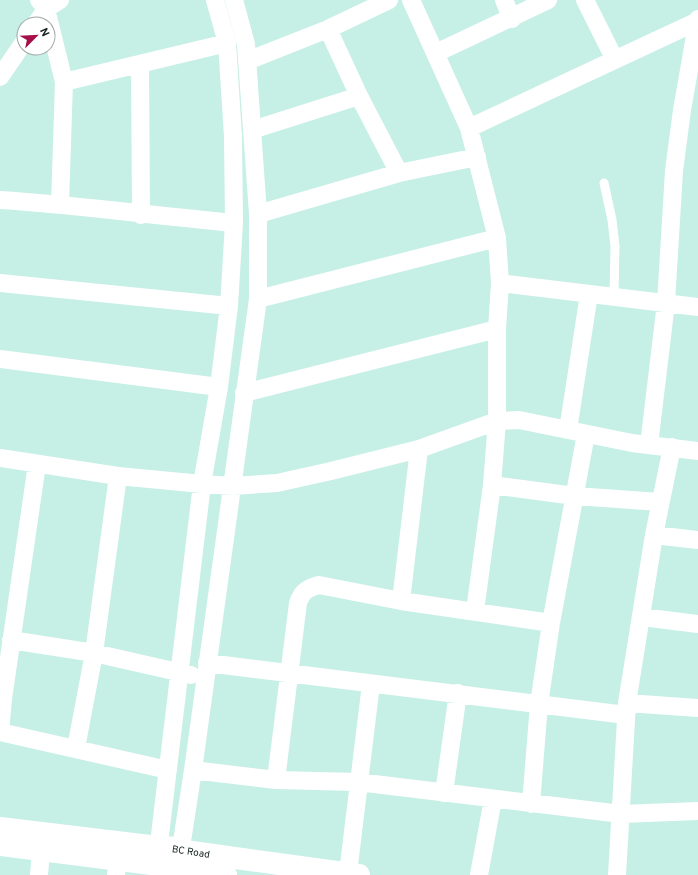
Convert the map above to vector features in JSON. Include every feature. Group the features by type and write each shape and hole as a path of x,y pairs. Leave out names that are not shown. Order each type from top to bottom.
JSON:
{"street":[{"path":"169,860 168,770 202,484 220,387 229,306 234,223 234,136 227,43 215,0"},
{"path":"169,860 193,770 258,299 258,214 246,44 234,0"},
{"path":"247,61 328,29 388,0"},
{"path":"411,0 469,128 497,238 500,283 497,329 497,421 492,485 475,610"},
{"path":"504,0 512,19"},
{"path":"436,53 512,19 548,0"},
{"path":"585,0 615,60"},
{"path":"45,8 64,82 60,204"},
{"path":"469,128 698,20"},
{"path":"649,445 666,303 674,171 690,112 698,20"},
{"path":"328,29 359,96 399,173"},
{"path":"64,82 227,43"},
{"path":"1,74 16,53"},
{"path":"140,64 141,214"},
{"path":"252,130 359,96"},
{"path":"258,214 399,173 477,157"},
{"path":"0,200 60,204 234,223"},
{"path":"258,299 497,238"},
{"path":"0,283 229,306"},
{"path":"500,283 698,307"},
{"path":"568,430 589,294"},
{"path":"244,393 497,329"},
{"path":"0,359 220,387"},
{"path":"0,458 118,476 202,484 233,486 277,483 419,449 497,421 519,420 649,445 698,451"},
{"path":"531,804 540,704 551,623 586,434"},
{"path":"617,875 627,709 654,535 672,447"},
{"path":"401,601 419,449"},
{"path":"37,464 7,615 11,640 1,699 0,732 168,770"},
{"path":"76,748 94,653 118,476"},
{"path":"492,485 575,496 660,502"},
{"path":"654,535 698,540"},
{"path":"276,780 298,603 302,594 309,588 319,586 401,601 475,610 551,623"},
{"path":"642,618 698,624"},
{"path":"11,640 94,653 180,672 289,675 458,693 540,704 627,709 698,708"},
{"path":"353,874 358,782 371,684"},
{"path":"444,793 458,693"},
{"path":"193,770 276,780 358,782 621,814 698,811"},
{"path":"480,875 493,799"},
{"name":"BC Road","path":"0,828 169,860 185,851 353,874"},
{"path":"0,845 41,851 117,868 169,860 226,875"},
{"path":"39,875 41,851"}],"lane":[{"path":"604,183 612,220 614,239 614,297"}]}
